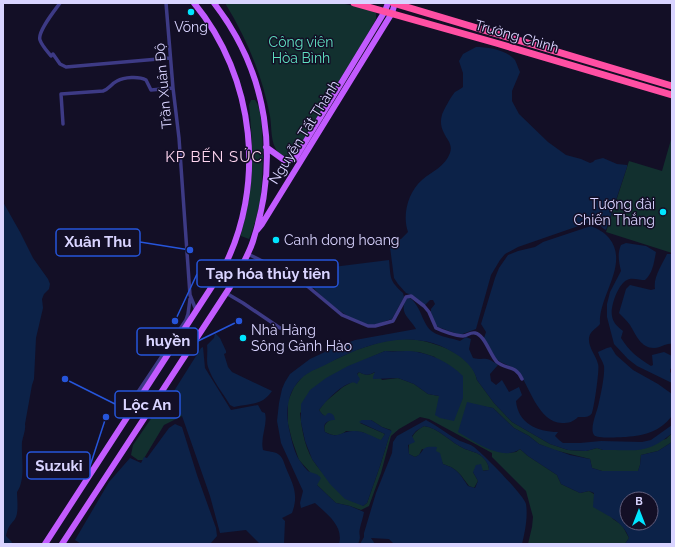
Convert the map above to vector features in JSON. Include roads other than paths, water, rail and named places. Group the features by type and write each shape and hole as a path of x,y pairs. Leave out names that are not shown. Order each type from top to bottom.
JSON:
{"highway":[{"name":"Trường Chinh","path":"354,3 672,95"},
{"name":"Trường Chinh","path":"394,3 672,86"},
{"path":"496,43 498,34"}],"main road":[{"path":"45,544 222,270 237,236 247,193 250,155 247,121 235,76 226,54 214,30 194,3"},
{"path":"62,544 226,294 248,254 256,231 265,189 266,147 264,115 254,76 243,49 235,33 214,3"},
{"name":"Nguyễn Tất Thành","path":"388,3 389,12"},
{"name":"Nguyễn Tất Thành","path":"256,231 262,224 297,161 394,3"},
{"name":"Nguyễn Tất Thành","path":"266,147 284,160 297,161"}],"street":[{"path":"60,3 47,21 40,37 41,41 60,64 66,67 170,58"},
{"name":"Trần Xuân Độ","path":"166,3 170,58 177,116 190,295 196,310"},
{"path":"62,124 61,94 103,91 119,80 139,77 146,80 151,90 173,88"},
{"path":"248,254 294,277 342,315 368,326 375,326 393,321 406,297 411,296 429,312 436,328 462,336 476,333 485,342 498,362 512,368 522,379"},
{"path":"226,294 243,303 280,328"},
{"path":"126,417 128,407 187,317 190,295"}],"water":[{"path":"476,47 492,48 502,51 515,60 520,72 512,91 512,101 519,114 548,142 566,155 590,163 603,158 617,164 627,165 627,167 606,230 597,223 590,222 518,247 505,254 491,275 476,329 460,335 438,327 434,323 431,312 431,309 435,304 433,300 430,300 425,305 412,295 406,293 398,284 394,278 390,242 401,239 408,232 406,225 406,211 410,197 417,185 442,165 448,158 451,150 442,129 441,117 455,92 463,87 463,73 459,61 463,54"},
{"path":"3,202 33,258 50,284 49,289 44,294 42,299 43,308 36,338 34,379 22,442 22,475 20,487 17,492 17,513 6,536 12,542 11,544 3,544"},
{"path":"591,226 607,236 615,248 615,269 601,313 600,324 592,332 589,338 598,367 592,413 588,416 578,417 571,422 562,423 547,417 541,410 518,371 494,357 484,338 486,332 481,324 495,278 499,268 508,255 535,247 543,242"},
{"path":"626,243 646,246 656,252 651,271 645,280 629,279 621,286 613,302 613,321 623,331 621,338 627,347 651,366 653,365 652,355 664,352 672,356 672,368 670,369 670,372 672,374 672,383 637,366 614,344 607,317 607,304 610,292 621,271 619,258 620,248 621,245"},
{"path":"667,254 672,254 672,344 654,348 646,346 639,340 630,325 619,313 626,289 630,285 651,290 655,289 655,280"},
{"path":"389,260 393,282 403,293 404,297 392,319 377,324 368,325 345,315 321,296 311,284 325,268"},
{"path":"407,298 410,298 414,302 426,325 436,334 460,341 466,337 471,339 469,349 473,358 487,359 498,365 490,374 491,381 496,385 502,380 509,392 519,387 522,395 516,401 520,415 530,425 536,428 550,432 558,432 555,436 563,443 601,441 642,442 651,440 672,425 672,433 655,445 639,450 603,450 597,448 586,451 568,450 550,444 512,422 494,403 477,380 473,370 468,364 459,356 443,347 426,342 393,340 359,349 313,370 302,378 292,391 288,403 287,415 289,427 295,451 300,461 308,471 321,478 317,485 336,503 350,506 364,512 358,544 339,544 340,538 337,526 325,512 315,503 301,508 300,503 303,491 281,443 277,421 282,389 290,374 310,359 327,351 355,340 416,329 404,311"},
{"path":"215,333 220,338 226,351 224,354 228,367 232,372 272,391 260,402 234,407 230,405 212,377 207,365 207,345 214,338"},
{"path":"203,347 205,368 231,410 258,405 262,412 265,413 266,422 262,440 263,450 275,452 281,457 293,485 295,495 292,513 282,518 285,521 284,544 260,544 246,530 220,533 210,496 182,416 169,399"},
{"path":"611,347 616,355 633,370 672,394 672,416 662,426 652,432 626,437 604,437 594,435 593,424 601,394 604,370 598,352"},
{"path":"385,351 417,352 432,356 452,366 463,376 463,398 454,421 440,418 435,415 439,396 428,394 414,384 398,378 373,379 375,372 367,375 359,372 357,374 360,379 357,384 347,384 325,403 319,410 325,416 328,413 332,414 335,420 326,423 324,427 325,432 337,435 351,431 358,431 381,440 385,434 359,422 362,420 371,420 392,431 367,503 363,506 345,499 330,484 312,459 305,441 301,422 301,404 310,390 326,378 348,366"},
{"path":"467,402 493,408 514,428 529,436 539,444 570,455 590,459 592,468 602,471 638,471 641,455 658,451 672,442 672,544 625,544 629,538 625,531 659,531 659,491 619,491 619,523 593,507 594,493 589,491 580,493 561,484 557,475 520,449 505,453 497,452 480,445 458,432"},
{"path":"426,420 456,439 469,444 479,451 524,499 527,509 522,544 394,544 389,539 371,538 375,544 360,544 364,537 376,493 392,453 393,442 397,436","holes":["424,426 429,427 465,449 475,452 485,460 489,470 483,471 481,464 476,465 473,472 478,481 475,488 468,486 461,475 443,464 440,453 436,451 437,447 425,448 415,457 409,454 408,445 415,442 412,436 416,431"]},
{"path":"175,424 182,427 216,528 217,536 211,543 81,544 75,540 109,482 130,458 141,463 144,457 147,458 169,428"}],"place":[{"name":"Võng","path":"191,12"},
{"name":"Tượng đài Chiến Thắng","path":"663,212"},
{"name":"Canh dong hoang","path":"276,240"},
{"name":"Xuân Thu","path":"190,250"},
{"name":"Tạp hóa thủy tiên","path":"175,321"},
{"name":"huyền","path":"239,321"},
{"name":"Nhà Hàng Sông Gành Hào","path":"243,338"},
{"name":"Lộc An","path":"65,379"},
{"name":"Suzuki","path":"106,417"}],"district":[{"name":"KP BẾN SÚC","path":"214,157"}],"park label":[{"name":"Công viên Hòa Bình","path":"301,50"}]}
